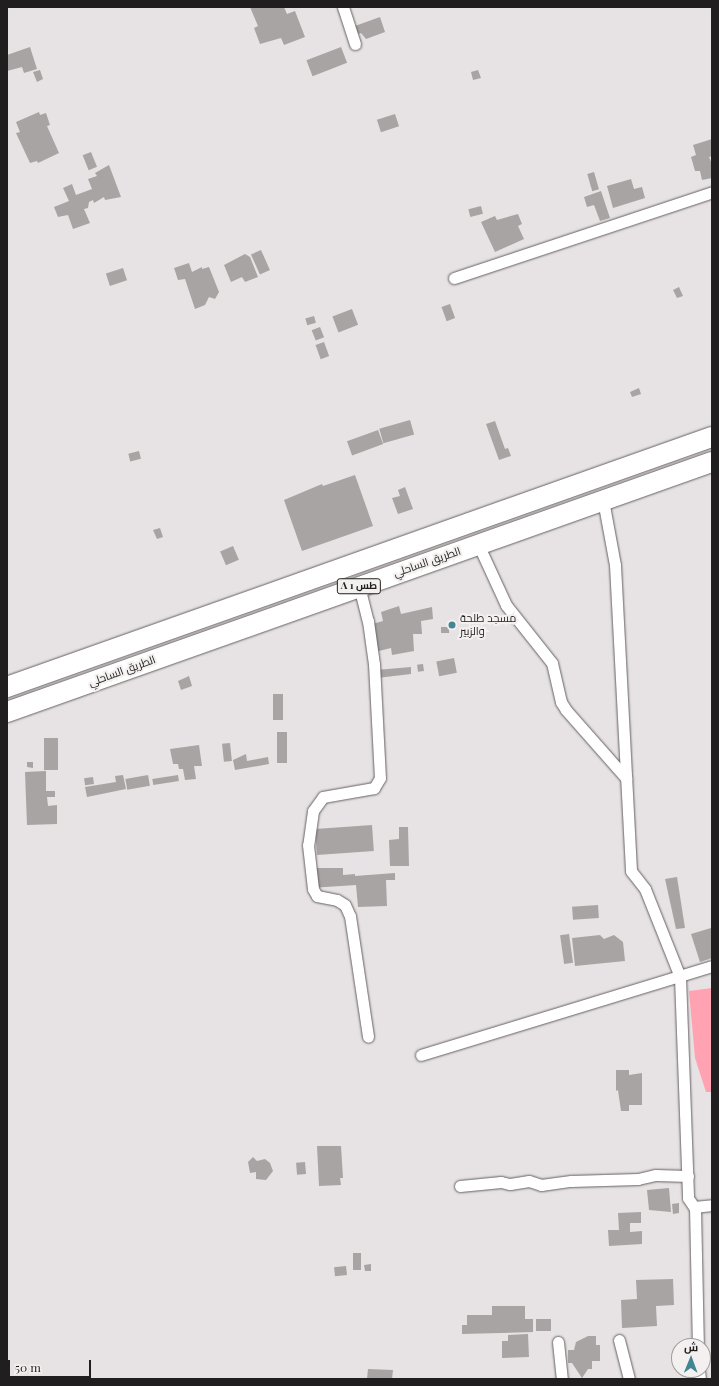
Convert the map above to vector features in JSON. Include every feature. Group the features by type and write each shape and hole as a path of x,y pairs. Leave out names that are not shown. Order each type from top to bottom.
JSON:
{"highway":[{"name":"الطريق الساحلي","path":"7,687 712,437"},
{"name":"الطريق الساحلي","path":"7,712 712,462"}],"street":[{"path":"343,7 355,44"},
{"path":"454,278 712,192"},
{"path":"603,500 615,565 631,873 645,889 680,976 689,1202 695,1207 712,1205"},
{"path":"478,544 506,605 552,663 561,702 566,710 626,778"},
{"path":"359,586 368,621 374,664 380,778 374,788 323,797 313,811 308,845 313,889 317,896 345,905 350,916 368,1036"},
{"path":"421,1055 712,966"},
{"path":"460,1186 501,1182 510,1184 529,1181 541,1185 566,1181 638,1179 656,1175 688,1176"},
{"path":"695,1207 698,1338"},
{"path":"619,1340 629,1379"},
{"path":"558,1342 562,1379"}],"shaded area":[{"path":"712,988 712,1092 706,1092 695,1058 689,991"}],"building":[{"path":"250,7 284,7 287,14 295,11 305,37 284,45 281,38 260,44 254,28 258,26"},
{"path":"380,17 385,32 366,39 361,33 358,34 355,26"},
{"path":"30,47 37,69 24,73 22,67 7,71 7,55"},
{"path":"341,47 347,63 313,76 306,60"},
{"path":"40,70 43,79 37,82 33,72"},
{"path":"478,70 481,78 473,80 471,72"},
{"path":"39,112 40,115 46,113 50,125 47,126 59,153 38,163 37,161 30,163 16,133 20,132 16,122"},
{"path":"395,114 399,126 381,132 377,120"},
{"path":"712,139 712,156 709,157 712,164 712,178 702,180 700,171 695,171 691,157 696,155 693,145"},
{"path":"91,152 97,167 89,170 83,155"},
{"path":"109,165 121,197 105,200 104,197 94,203 93,200 89,202 88,208 84,209 90,223 73,229 68,215 58,217 54,207 69,201 63,188 72,184 76,195 92,189 88,179 97,176 95,173"},
{"path":"594,172 599,189 592,191 587,174"},
{"path":"631,179 634,189 642,187 645,198 613,208 607,186"},
{"path":"601,191 610,218 600,221 594,205 587,207 584,197"},
{"path":"481,206 483,214 470,217 468,209"},
{"path":"518,214 522,224 518,226 524,239 495,252 481,222 495,216 497,220"},
{"path":"261,250 270,270 260,275 251,254"},
{"path":"245,254 250,257 258,277 245,282 242,277 231,282 224,265"},
{"path":"189,263 192,272 202,267 202,269 209,267 219,292 215,299 209,297 205,305 195,309 185,279 178,280 174,268"},
{"path":"123,268 127,280 110,286 106,274"},
{"path":"679,287 683,296 677,298 673,290"},
{"path":"450,304 455,318 447,321 442,307"},
{"path":"352,309 358,325 338,332 332,317"},
{"path":"314,316 316,323 307,325 305,318"},
{"path":"320,327 324,337 316,341 312,330"},
{"path":"324,342 329,356 321,359 316,345"},
{"path":"639,388 641,394 632,397 630,392"},
{"path":"410,420 414,434 383,443 379,429"},
{"path":"495,421 505,449 508,448 511,456 499,460 486,424"},
{"path":"378,430 383,444 352,455 347,441"},
{"path":"139,451 141,459 130,461 128,454"},
{"path":"355,475 373,526 302,551 284,500 322,484 323,486"},
{"path":"405,487 413,509 398,514 392,498 400,496 398,490"},
{"path":"160,528 163,537 157,539 153,530"},
{"path":"233,546 239,560 226,565 220,551"},
{"path":"399,606 401,614 432,607 433,619 421,621 422,634 413,634 414,651 392,655 391,648 371,653 365,626 383,621 381,612"},
{"path":"441,627 449,627 449,633 441,633"},
{"path":"454,658 457,673 439,676 436,661"},
{"path":"423,664 424,671 418,672 417,665"},
{"path":"411,667 411,674 377,678 376,670"},
{"path":"189,676 192,686 181,690 178,681"},
{"path":"273,694 283,694 283,720 273,720"},
{"path":"277,732 287,732 287,763 277,763"},
{"path":"44,738 58,738 58,770 44,770"},
{"path":"230,743 232,761 224,762 222,744"},
{"path":"199,745 202,766 194,766 196,779 185,780 183,769 179,769 178,764 173,764 170,749"},
{"path":"246,754 247,761 268,757 269,764 235,770 233,760"},
{"path":"27,762 33,762 33,768 27,767"},
{"path":"46,771 46,791 55,791 55,797 47,797 48,806 57,805 57,824 27,825 25,772"},
{"path":"123,775 126,789 87,797 85,787 116,782 115,776"},
{"path":"148,775 150,786 127,790 125,779"},
{"path":"178,775 179,781 153,785 152,779"},
{"path":"93,777 94,784 85,785 84,778"},
{"path":"372,825 374,851 317,855 315,829"},
{"path":"399,827 408,827 409,866 390,866 389,840 399,839"},
{"path":"313,868 343,868 343,875 355,874 355,876 395,873 395,880 386,880 387,906 358,907 356,885 310,888"},
{"path":"677,877 685,928 676,929 665,879"},
{"path":"598,905 599,918 573,920 572,907"},
{"path":"711,928 712,958 700,962 691,934"},
{"path":"569,934 573,963 564,964 560,935"},
{"path":"600,935 604,939 614,935 623,942 625,961 575,966 572,938"},
{"path":"616,1070 629,1070 629,1075 642,1073 642,1105 629,1105 629,1111 621,1111 618,1090 616,1091"},
{"path":"317,1146 341,1146 343,1178 340,1178 341,1185 319,1186"},
{"path":"253,1157 257,1161 265,1159 270,1163 273,1171 266,1180 256,1179 256,1172 250,1173 248,1162"},
{"path":"305,1162 306,1174 297,1175 296,1163"},
{"path":"669,1188 671,1212 649,1210 647,1190"},
{"path":"679,1203 679,1213 673,1214 672,1204"},
{"path":"641,1212 641,1223 630,1223 630,1232 642,1231 642,1244 609,1246 608,1230 619,1230 618,1213"},
{"path":"353,1253 361,1253 361,1270 353,1270"},
{"path":"371,1264 371,1271 365,1271 364,1265"},
{"path":"346,1266 347,1275 335,1276 334,1267"},
{"path":"673,1279 674,1305 656,1306 657,1326 622,1328 621,1300 637,1299 636,1280"},
{"path":"492,1306 525,1306 525,1319 533,1319 533,1332 462,1334 462,1325 467,1325 467,1315 492,1315"},
{"path":"536,1319 551,1319 551,1331 536,1331"},
{"path":"528,1334 529,1357 502,1358 502,1341 508,1341 508,1335"},
{"path":"588,1336 596,1336 596,1345 600,1345 600,1361 592,1361 592,1369 588,1369 582,1378 572,1363 568,1363 568,1350 574,1350 576,1342"},
{"path":"368,1369 393,1370 392,1379 367,1379"}],"place":[{"name":"مسجد طلحة والزبير","path":"452,625"}]}
